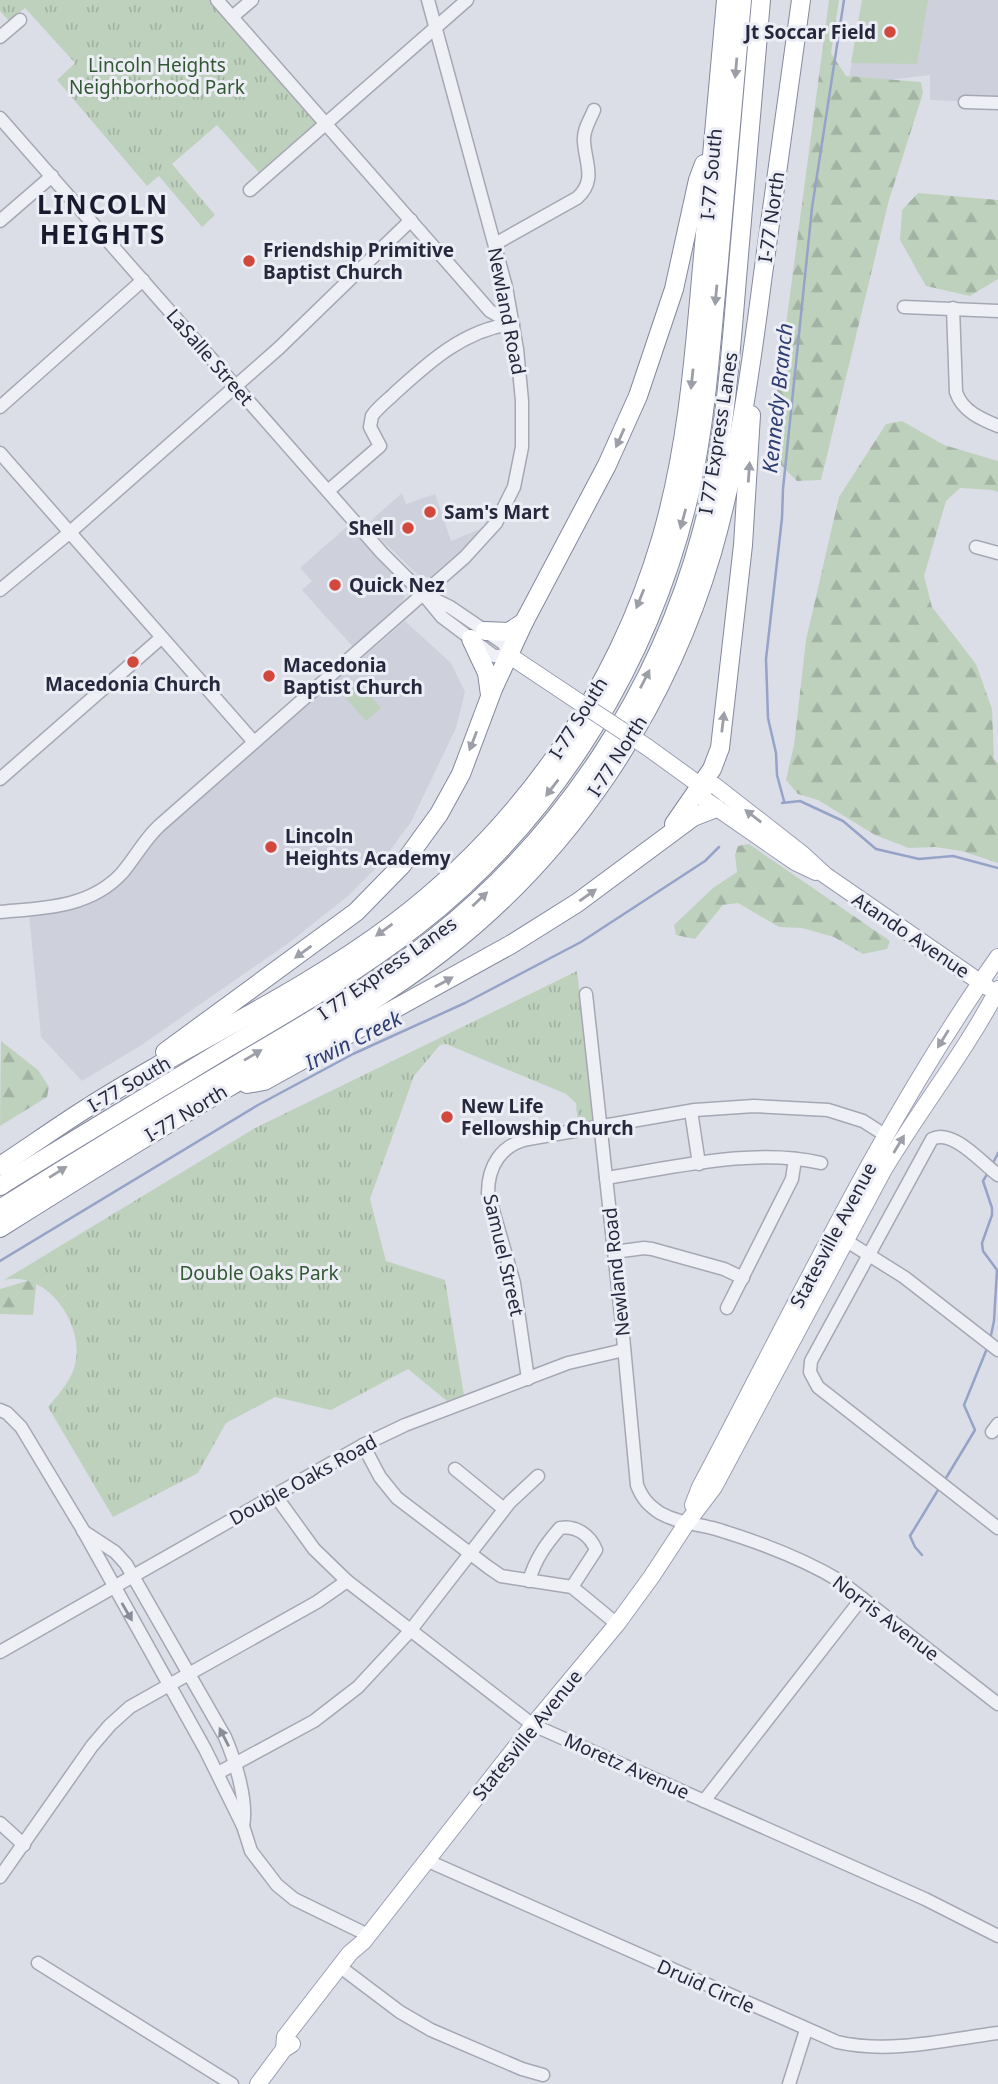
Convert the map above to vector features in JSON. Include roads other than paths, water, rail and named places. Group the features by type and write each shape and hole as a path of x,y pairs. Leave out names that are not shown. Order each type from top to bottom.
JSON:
{"highway":[{"name":"I-77 South","path":"0,1166 88,1107 345,958 410,911 445,881 494,832 538,780 576,726 609,667 633,615 653,562 671,499 684,436 692,375 726,0"},
{"name":"I 77 Express Lanes","path":"0,1186 329,987 400,939 456,893 506,843 550,790 589,734 623,674 653,610 676,545 692,482 710,356 742,0"},
{"name":"I 77 Express Lanes","path":"0,1209 339,1004 432,939 487,892 537,839 567,803 613,736 648,674 677,607 696,551 712,486 728,378 761,0"},
{"name":"I-77 North","path":"0,1228 365,1006 421,968 461,936 533,868 601,785 632,735 678,648 704,579 728,489 754,342 801,0"},
{"path":"88,1107 341,925 402,865 439,814 461,774 490,698 524,622 607,465 638,396 668,309 698,180 714,140"},
{"path":"666,835 701,786 719,754 735,625 749,469 754,342"},
{"path":"490,698 478,635 509,632 524,622"},
{"path":"230,1087 264,1081 498,952 577,903 624,870 666,835 698,814 716,808"}],"main road":[{"name":"LaSalle Street","path":"510,656 701,786"},
{"name":"Atando Avenue","path":"825,875 795,862 716,808 704,799 701,786 714,785 825,875 997,992"},
{"name":"Statesville Avenue","path":"686,1524 700,1487 885,1135 998,957"},
{"name":"Statesville Avenue","path":"284,2049 285,2037 350,1953 365,1939 428,1861 533,1725 617,1624 714,1487 845,1240 910,1125 997,992"},
{"name":"Statesville Avenue","path":"258,2084 284,2049 294,2043 347,1972 365,1939"}],"street":[{"path":"217,0 490,311 513,324"},
{"path":"232,17 252,0"},
{"name":"Newland Road","path":"0,912 72,904 109,885 159,826 476,546 496,523 510,498 518,474 523,421 513,324 495,244 428,0"},
{"path":"250,190 467,0"},
{"path":"0,37 20,20"},
{"path":"965,102 998,103"},
{"path":"495,244 577,198 584,191 590,174 584,144 585,131 594,110"},
{"name":"LaSalle Street","path":"0,118 389,560 442,617 478,635"},
{"path":"0,221 52,176"},
{"path":"0,590 69,533 279,348 411,220"},
{"path":"0,407 143,280"},
{"path":"904,307 998,311"},
{"path":"953,308 958,400 966,409 998,426"},
{"path":"328,492 380,446 370,427 372,416 420,370 444,351 491,327 513,324"},
{"path":"0,453 254,742"},
{"path":"976,547 998,552"},
{"path":"449,571 443,590 450,607"},
{"name":"LaSalle Street","path":"423,594 450,607 478,635 494,656 510,656"},
{"path":"0,779 161,638"},
{"name":"Newland Road","path":"586,993 637,1485 642,1498 650,1506 686,1524"},
{"name":"Samuel Street","path":"528,1379 514,1283 488,1193 491,1170 500,1154 517,1142 724,1106 810,1107 828,1110 863,1121 885,1135"},
{"path":"691,1111 699,1164"},
{"path":"991,1169 954,1139 943,1136 932,1139 811,1361 810,1372 818,1387 998,1528"},
{"path":"606,1178 741,1158 821,1163"},
{"path":"727,1308 793,1179 795,1160"},
{"path":"845,1240 936,1300 998,1350"},
{"path":"614,1252 644,1248 724,1269 743,1278"},
{"name":"Double Oaks Road","path":"0,1652 363,1445 405,1425 579,1360 624,1350"},
{"path":"0,1410 21,1427 83,1530 218,1773 243,1826 251,1851 277,1885 294,1899 365,1939"},
{"path":"363,1445 380,1478 397,1498 502,1576 572,1587 617,1624"},
{"path":"455,1469 504,1509"},
{"path":"218,1773 314,1721 373,1672 410,1631 504,1509 538,1476"},
{"name":"Moretz Avenue","path":"275,1495 314,1549 347,1581 533,1725 925,1899 998,1936"},
{"name":"Norris Avenue","path":"686,1524 715,1529 800,1559 840,1581 998,1704"},
{"path":"529,1581 535,1562 548,1542 560,1528 571,1527 588,1537 596,1550 572,1587"},
{"path":"83,1530 115,1552 135,1576 225,1737 235,1764 244,1807 243,1826"},
{"path":"0,1877 92,1746 130,1707 317,1602 347,1581"},
{"path":"704,1801 862,1598"},
{"path":"0,1823 24,1845"},
{"name":"Druid Circle","path":"428,1861 837,2042 867,2048 887,2048 998,2033"},
{"path":"38,1963 232,2084"},
{"path":"347,1972 400,2012 431,2030 522,2069 543,2075"},
{"path":"789,2084 806,2030"}],"waterway":[{"name":"Kennedy Branch","path":"784,801 768,718 766,659 812,208 844,0"},
{"name":"Irwin Creek","path":"782,803 800,801 843,821 876,849 919,859 953,856 998,868"},
{"name":"Irwin Creek","path":"0,1261 258,1105 353,1054 465,1003 581,942 705,861 719,847"},
{"path":"992,1165 998,1153"},
{"path":"989,1171 983,1181 992,1215 982,1243 983,1251 997,1270 990,1340"},
{"path":"946,1478 975,1430 964,1405 988,1346"},
{"path":"922,1555 910,1536 938,1490"}],"place":[{"name":"Jt Soccar Field","path":"890,32"},
{"name":"Friendship Primitive Baptist Church","path":"249,261"},
{"name":"Sam's Mart","path":"430,512"},
{"name":"Shell","path":"408,528"},
{"name":"Quick Nez","path":"335,585"},
{"name":"Macedonia Church","path":"133,662"},
{"name":"Macedonia Baptist Church","path":"269,676"},
{"name":"Lincoln Heights Academy","path":"271,847"},
{"name":"New Life Fellowship Church","path":"447,1117"}],"district":[{"name":"LINCOLN HEIGHTS","path":"103,218"}],"park label":[{"name":"Lincoln Heights Neighborhood Park","path":"157,76"},
{"name":"Double Oaks Park","path":"259,1273"}]}
